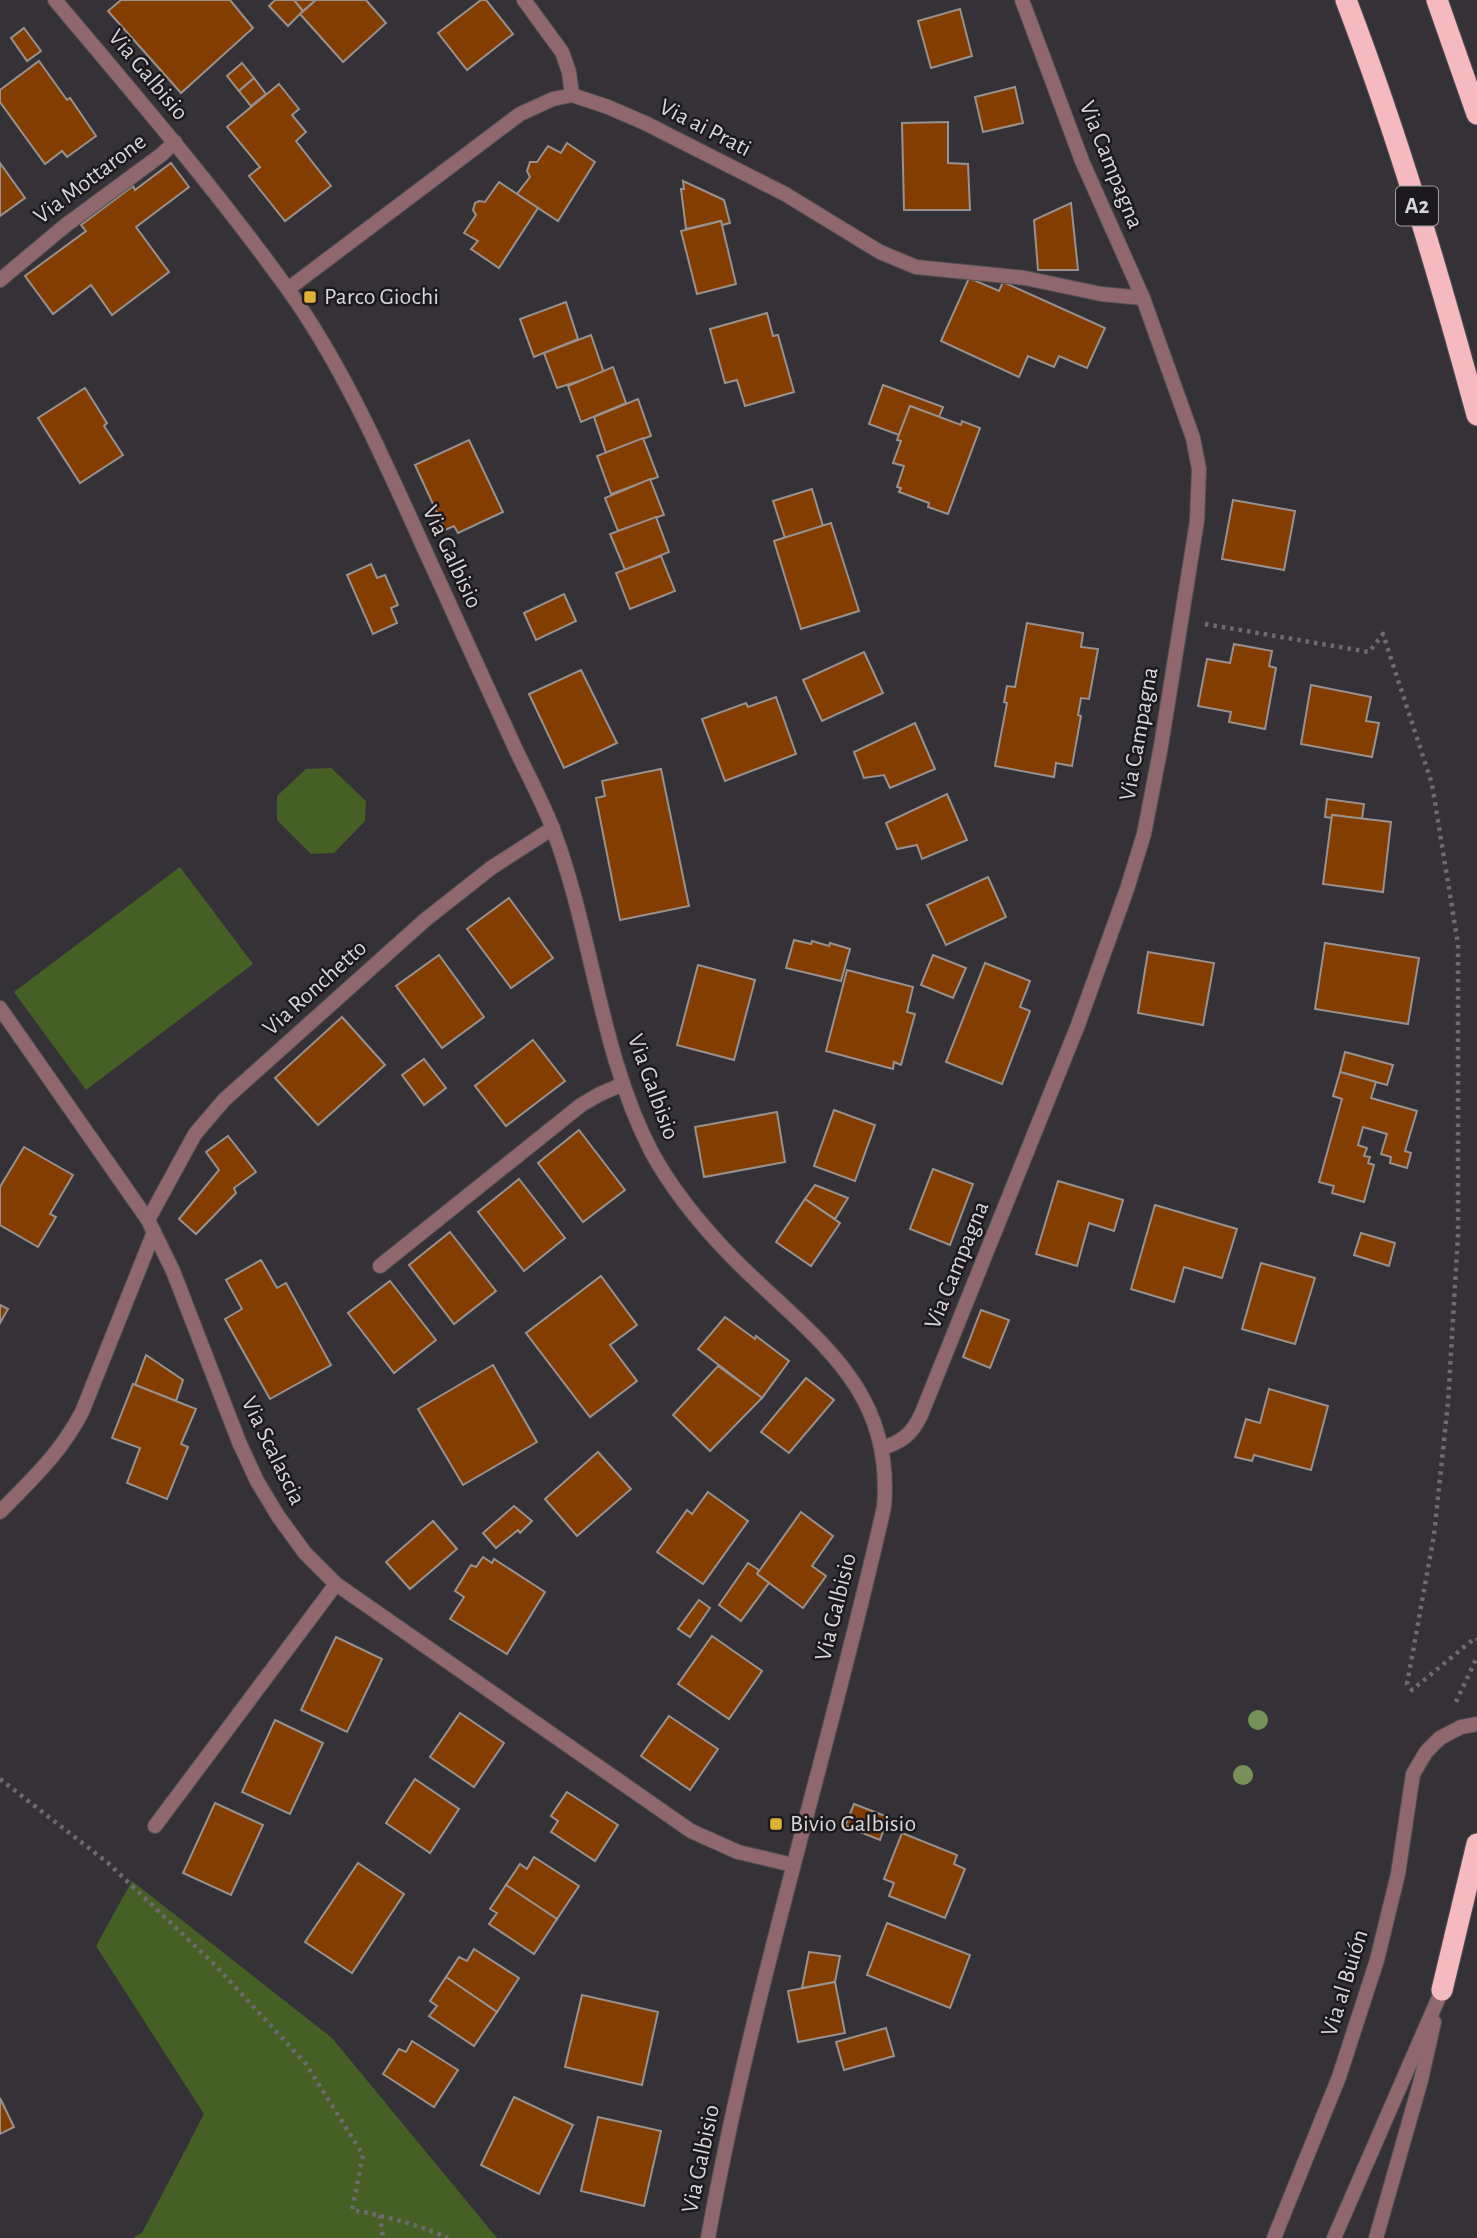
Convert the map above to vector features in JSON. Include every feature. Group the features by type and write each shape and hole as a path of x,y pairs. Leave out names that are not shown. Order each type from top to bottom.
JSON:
{"highway":[{"name":"A2","path":"1346,0 1409,181 1477,415"},
{"path":"1437,0 1477,114"},
{"path":"1442,1990 1477,1844"}],"street":[{"name":"Via Galbisio","path":"55,0 175,142 288,289 338,369 553,828 579,910 623,1084 648,1143 670,1183 694,1215 732,1257 808,1328 847,1370 875,1422 886,1475 884,1507 793,1865 735,2106 708,2238"},
{"path":"288,289 520,114 552,99 572,95 569,72 562,52 524,0"},
{"name":"Via Campagna","path":"882,1448 898,1443 916,1428 1078,1025 1127,890 1144,834 1197,521 1199,470 1193,438 1143,298 1082,161 1022,0"},
{"name":"Via ai Prati","path":"572,95 645,123 785,194 898,261 916,267 1025,278 1101,294 1143,298"},
{"name":"Via Mottarone","path":"0,280 65,225 175,142"},
{"name":"Via Ronchetto","path":"0,1512 55,1455 82,1412 151,1226 195,1135 225,1100 425,920 491,868 553,828"},
{"name":"Via Scalascia","path":"0,1008 151,1226 173,1271 239,1442 257,1481 304,1553 336,1584 691,1832 738,1852 793,1865"},
{"path":"380,1266 581,1105 623,1084"},
{"path":"155,1826 336,1584"},
{"path":"1440,1738 1461,1727 1477,1724"},
{"name":"Via al Buión","path":"1274,2238 1339,2077 1377,1960 1398,1874 1413,1774 1426,1752 1440,1738"},
{"path":"1334,2238 1442,1990"},
{"path":"1376,2238 1421,2080 1442,1990"}],"path":[{"path":"1181,621 1369,652 1383,634 1432,784 1458,944 1458,1235 1448,1403 1434,1535 1407,1684 1412,1690 1477,1639"},
{"path":"1440,1738 1477,1657"},
{"path":"0,1779 108,1863 143,1894 215,1965 306,2064 363,2155 352,2210 426,2228 448,2238"},
{"path":"380,2215 383,2238"}],"green space":[{"path":"331,768 366,801 365,821 334,853 311,854 277,820 277,796 306,769"},
{"path":"180,867 253,964 86,1090 14,992"},
{"path":"132,1881 332,2038 497,2238 133,2238 142,2233 204,2114 96,1946"}],"building":[{"path":"121,0 230,0 253,28 181,93 108,11"},
{"path":"275,0 294,0 303,11 288,26 269,6"},
{"path":"294,0 316,0 303,11"},
{"path":"316,0 366,0 386,23 343,62 300,14"},
{"path":"481,0 486,0 513,34 467,70 438,33"},
{"path":"960,9 972,56 931,68 918,21"},
{"path":"24,28 41,51 27,61 11,38"},
{"path":"39,61 67,100 70,98 96,136 67,157 62,151 45,164 0,102 0,90"},
{"path":"242,63 254,78 239,91 227,76"},
{"path":"254,78 266,94 251,106 239,91"},
{"path":"279,84 299,109 292,115 306,132 296,141 331,186 285,221 249,176 260,167 227,127"},
{"path":"1015,87 1023,123 983,132 975,97"},
{"path":"948,122 948,163 968,164 970,210 904,210 902,123"},
{"path":"567,143 595,162 558,221 517,194 530,177 527,171 530,162 537,162 548,146 561,153"},
{"path":"0,163 25,198 0,216"},
{"path":"171,163 189,187 136,227 169,272 112,315 91,285 53,314 25,276 86,231 81,225 133,186 135,190"},
{"path":"683,181 724,200 730,223 722,225 721,221 686,229 681,189 684,189"},
{"path":"499,182 538,208 499,268 471,249 478,241 464,233 476,215 473,210 475,203 485,202"},
{"path":"1071,203 1078,270 1038,270 1034,220"},
{"path":"721,221 736,284 697,294 681,231"},
{"path":"969,278 999,291 1003,282 1105,328 1087,368 1059,356 1054,367 1028,356 1019,377 941,341"},
{"path":"566,302 578,339 534,357 520,319"},
{"path":"767,313 773,336 778,335 794,392 745,406 737,380 725,383 710,329"},
{"path":"591,335 604,373 557,388 544,353"},
{"path":"613,367 626,403 581,422 568,386"},
{"path":"883,385 943,407 939,417 910,406 899,435 869,424"},
{"path":"85,388 107,423 104,426 123,455 80,483 38,418"},
{"path":"638,399 651,436 606,453 594,417"},
{"path":"910,406 961,425 962,421 980,428 948,514 928,507 929,503 899,492 901,488 897,487 904,466 893,463 901,441 897,440"},
{"path":"643,438 658,477 611,494 597,456"},
{"path":"469,440 503,512 458,533 454,526 445,530 415,465"},
{"path":"650,479 664,515 618,531 605,498"},
{"path":"812,489 823,526 785,538 773,501"},
{"path":"1233,500 1295,511 1284,570 1222,559"},
{"path":"656,517 669,552 625,570 610,534"},
{"path":"831,523 859,611 801,629 774,541"},
{"path":"661,556 675,591 630,609 616,573"},
{"path":"371,564 377,578 385,575 398,605 391,608 397,623 373,634 347,575"},
{"path":"564,594 576,621 536,640 524,613"},
{"path":"1027,623 1083,633 1081,647 1098,649 1089,699 1081,698 1078,715 1081,716 1072,766 1056,763 1054,777 995,766 1007,703 1004,702 1007,686 1015,687"},
{"path":"1234,644 1272,651 1269,666 1276,668 1265,729 1229,722 1231,712 1198,706 1207,659 1230,663"},
{"path":"864,652 883,693 822,721 803,680"},
{"path":"581,670 617,743 564,768 529,694"},
{"path":"1311,685 1371,697 1366,721 1379,723 1372,757 1301,744"},
{"path":"776,697 796,754 725,781 702,719 746,703 748,707"},
{"path":"915,723 935,769 890,788 884,775 864,778 854,752"},
{"path":"661,769 689,906 620,920 596,798 605,796 602,781"},
{"path":"947,794 967,840 922,859 917,845 897,849 886,823"},
{"path":"1327,799 1364,804 1362,819 1332,815 1332,818 1325,817"},
{"path":"1332,815 1391,822 1383,892 1323,884"},
{"path":"988,877 1006,917 946,945 927,905"},
{"path":"509,898 553,958 511,988 467,929"},
{"path":"794,940 829,946 830,943 850,949 841,981 786,968"},
{"path":"1325,943 1419,958 1408,1024 1315,1009"},
{"path":"1148,952 1214,963 1203,1025 1138,1013"},
{"path":"439,955 484,1017 442,1048 396,986"},
{"path":"933,955 966,968 953,998 921,985"},
{"path":"985,963 1030,981 1020,1007 1030,1011 1002,1084 946,1062"},
{"path":"698,965 755,980 734,1060 677,1045"},
{"path":"847,970 913,987 907,1012 915,1014 901,1065 894,1062 893,1069 826,1051"},
{"path":"342,1017 385,1065 318,1125 275,1078"},
{"path":"533,1040 565,1081 506,1126 475,1086"},
{"path":"1345,1052 1393,1065 1387,1085 1340,1072"},
{"path":"424,1059 446,1088 424,1105 402,1075"},
{"path":"1340,1072 1376,1082 1371,1098 1417,1111 1405,1151 1411,1153 1407,1168 1390,1163 1391,1157 1381,1154 1387,1134 1363,1127 1358,1145 1367,1148 1364,1156 1370,1157 1368,1163 1374,1165 1364,1202 1332,1193 1334,1186 1319,1182 1342,1099 1333,1096"},
{"path":"834,1110 875,1125 855,1181 814,1166"},
{"path":"777,1112 785,1162 704,1177 695,1127"},
{"path":"579,1130 625,1190 583,1222 538,1163"},
{"path":"228,1136 256,1172 234,1188 236,1193 196,1234 179,1219 219,1170 206,1152"},
{"path":"24,1147 73,1175 50,1214 56,1217 38,1247 0,1225 0,1187"},
{"path":"933,1169 973,1184 950,1245 910,1229"},
{"path":"519,1179 565,1238 524,1271 478,1212"},
{"path":"1058,1181 1123,1200 1114,1231 1089,1223 1077,1266 1036,1254"},
{"path":"815,1185 848,1198 835,1219 805,1199"},
{"path":"805,1199 840,1223 811,1266 776,1242"},
{"path":"1155,1205 1237,1229 1222,1278 1184,1267 1174,1302 1131,1289"},
{"path":"450,1232 496,1291 454,1324 409,1265"},
{"path":"1361,1233 1395,1243 1389,1266 1354,1255"},
{"path":"261,1260 277,1288 286,1283 331,1365 270,1399 225,1319 242,1309 226,1280"},
{"path":"1261,1263 1315,1278 1295,1344 1242,1329"},
{"path":"601,1276 637,1325 610,1345 637,1381 590,1417 526,1333"},
{"path":"390,1281 436,1340 394,1373 348,1313"},
{"path":"0,1305 8,1309 0,1323"},
{"path":"981,1310 1009,1320 990,1368 963,1357"},
{"path":"725,1317 789,1361 762,1398 698,1349"},
{"path":"146,1355 183,1380 176,1401 135,1385"},
{"path":"493,1365 537,1442 463,1485 418,1409"},
{"path":"718,1366 762,1398 710,1451 673,1415"},
{"path":"806,1378 834,1400 789,1453 761,1432"},
{"path":"133,1384 196,1409 181,1444 188,1447 167,1499 127,1483 140,1448 112,1438"},
{"path":"1269,1389 1328,1406 1311,1470 1254,1455 1252,1461 1235,1457 1246,1419 1260,1423"},
{"path":"598,1452 631,1489 577,1536 545,1499"},
{"path":"708,1492 748,1521 703,1584 657,1552 687,1510 692,1514"},
{"path":"514,1506 532,1521 520,1533 518,1530 496,1548 483,1533"},
{"path":"801,1512 833,1536 812,1566 826,1576 803,1608 757,1574"},
{"path":"433,1521 457,1549 410,1589 386,1562"},
{"path":"483,1557 492,1563 494,1559 545,1592 507,1654 450,1619 464,1597 455,1591 471,1565 476,1567"},
{"path":"748,1563 759,1570 757,1574 769,1583 741,1621 719,1605"},
{"path":"699,1600 710,1608 690,1637 678,1629"},
{"path":"712,1636 762,1671 729,1719 678,1684"},
{"path":"336,1637 382,1659 347,1732 301,1710"},
{"path":"460,1713 504,1743 474,1787 430,1757"},
{"path":"669,1716 718,1749 690,1790 641,1756"},
{"path":"275,1720 323,1743 290,1814 242,1792"},
{"path":"415,1779 459,1809 430,1853 386,1823"},
{"path":"567,1792 618,1825 595,1861 551,1832 558,1821 551,1816"},
{"path":"215,1803 263,1825 231,1895 183,1873"},
{"path":"854,1804 888,1817 880,1840 845,1826"},
{"path":"902,1833 957,1855 954,1864 965,1869 945,1918 889,1896 894,1883 884,1879"},
{"path":"534,1857 579,1886 557,1919 506,1885 520,1864 527,1869"},
{"path":"358,1863 404,1894 352,1973 305,1942"},
{"path":"506,1885 557,1919 534,1954 489,1924 497,1913 490,1909"},
{"path":"887,1923 970,1955 950,2008 867,1975"},
{"path":"474,1949 519,1978 497,2012 446,1977 459,1957 467,1961"},
{"path":"809,1952 840,1956 835,1982 802,1988"},
{"path":"446,1977 497,2012 474,2046 429,2016 437,2006 430,2001"},
{"path":"835,1982 845,2033 798,2042 788,1991"},
{"path":"582,1995 658,2012 642,2085 565,2067"},
{"path":"886,2028 894,2056 844,2070 836,2042"},
{"path":"412,2041 458,2070 434,2107 383,2074 399,2049 406,2052"},
{"path":"514,2097 573,2125 539,2194 481,2165"},
{"path":"0,2098 14,2127 0,2134"},
{"path":"598,2117 661,2131 644,2206 581,2191"}],"place":[{"name":"Parco Giochi","path":"310,297"},
{"name":"Bivio Galbisio","path":"776,1824"}]}
